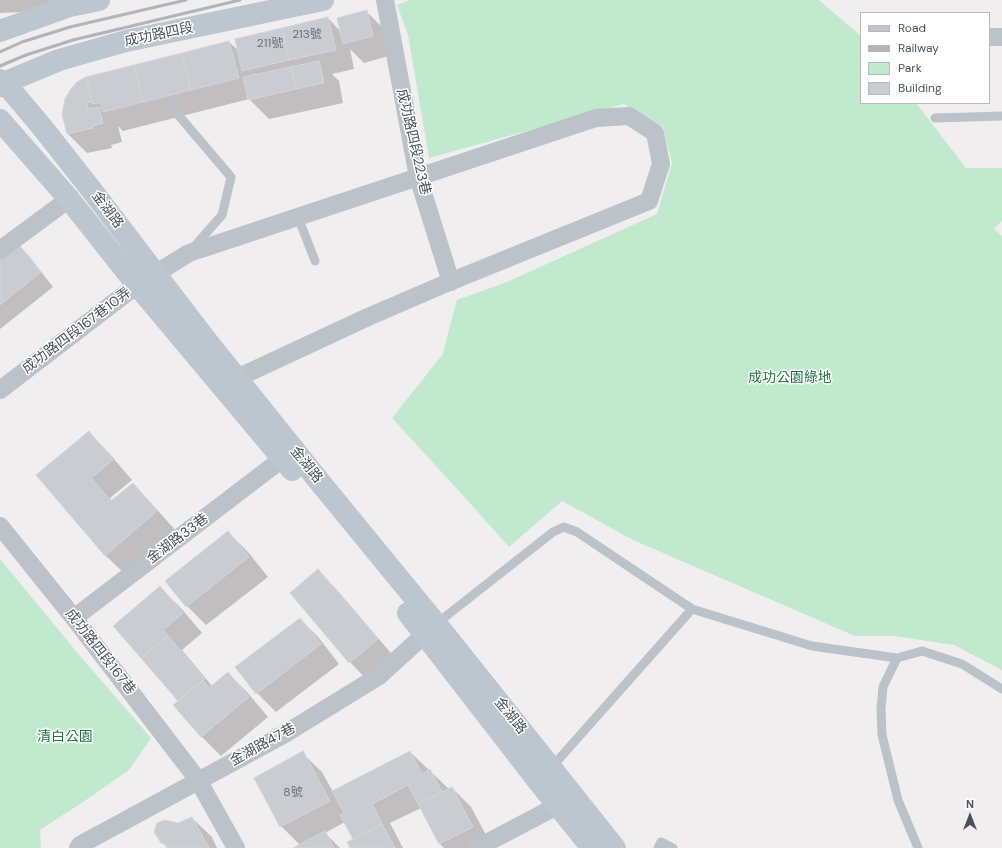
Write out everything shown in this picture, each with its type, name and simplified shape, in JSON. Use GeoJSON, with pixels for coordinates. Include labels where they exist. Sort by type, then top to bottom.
{"type":"FeatureCollection","features":[{"type":"Feature","properties":{"kind":"main road"},"geometry":{"type":"LineString","coordinates":[[0,31],[68,3],[99,0]]}},
{"type":"Feature","properties":{"kind":"main road","name":"成功路四段"},"geometry":{"type":"LineString","coordinates":[[2,83],[59,60],[126,41],[323,0]]}},
{"type":"Feature","properties":{"kind":"main road","name":"金湖路"},"geometry":{"type":"LineString","coordinates":[[2,83],[85,182],[146,279],[282,459],[551,768],[565,800],[592,848]]}},
{"type":"Feature","properties":{"kind":"main road","name":"金湖路"},"geometry":{"type":"LineString","coordinates":[[0,120],[69,199],[146,279],[237,378],[323,486],[430,630],[565,800],[616,848]]}},
{"type":"Feature","properties":{"kind":"street","name":"成功路四段223巷"},"geometry":{"type":"LineString","coordinates":[[385,0],[418,177],[451,282]]}},
{"type":"Feature","properties":{"kind":"street"},"geometry":{"type":"LineString","coordinates":[[990,37],[1002,37]]}},
{"type":"Feature","properties":{"kind":"street","name":"成功路四段167巷10弄"},"geometry":{"type":"LineString","coordinates":[[0,390],[146,279],[188,253],[596,118],[629,116],[655,134],[661,164],[649,201],[451,282],[335,332],[237,378]]}},
{"type":"Feature","properties":{"kind":"street"},"geometry":{"type":"LineString","coordinates":[[0,250],[69,199]]}},
{"type":"Feature","properties":{"kind":"street","name":"金湖路33巷"},"geometry":{"type":"LineString","coordinates":[[74,618],[282,459]]}},
{"type":"Feature","properties":{"kind":"street","name":"成功路四段167巷"},"geometry":{"type":"LineString","coordinates":[[0,526],[74,618],[198,780],[236,848]]}},
{"type":"Feature","properties":{"kind":"street","name":"金湖路47巷"},"geometry":{"type":"LineString","coordinates":[[78,848],[80,845],[198,780],[283,736],[379,676],[430,630]]}},
{"type":"Feature","properties":{"kind":"street"},"geometry":{"type":"LineString","coordinates":[[477,848],[565,800]]}},
{"type":"Feature","properties":{"kind":"lane"},"geometry":{"type":"LineString","coordinates":[[174,110],[231,177],[222,215],[188,253]]}},
{"type":"Feature","properties":{"kind":"lane"},"geometry":{"type":"LineString","coordinates":[[935,118],[1002,116]]}},
{"type":"Feature","properties":{"kind":"lane"},"geometry":{"type":"LineString","coordinates":[[298,217],[315,261]]}},
{"type":"Feature","properties":{"kind":"lane"},"geometry":{"type":"LineString","coordinates":[[430,630],[553,532],[564,527],[577,532],[692,609],[812,646],[897,658],[922,651],[962,664],[1002,689]]}},
{"type":"Feature","properties":{"kind":"lane"},"geometry":{"type":"LineString","coordinates":[[551,768],[692,609]]}},
{"type":"Feature","properties":{"kind":"lane"},"geometry":{"type":"LineString","coordinates":[[897,658],[883,687],[881,709],[882,734],[898,800],[918,848]]}},
{"type":"Feature","properties":{"kind":"lane"},"geometry":{"type":"LineString","coordinates":[[658,848],[661,842],[673,848]]}},
{"type":"Feature","properties":{"kind":"green space","name":"成功公園綠地"},"geometry":{"type":"Polygon","coordinates":[[[410,0],[819,0],[860,35],[860,104],[917,104],[966,168],[1002,168],[1002,221],[994,229],[1002,236],[1002,670],[954,645],[894,636],[855,636],[633,540],[562,501],[509,547],[392,418],[443,354],[457,300],[507,282],[657,214],[672,163],[663,127],[624,104],[429,158],[408,35],[397,5],[410,0]]]}},
{"type":"Feature","properties":{"kind":"green space","name":"清白公園"},"geometry":{"type":"Polygon","coordinates":[[[0,559],[80,656],[151,738],[129,770],[40,830],[41,848],[0,848],[0,559]]]}},
{"type":"Feature","properties":{"kind":"building"},"geometry":{"type":"Polygon","coordinates":[[[367,10],[373,36],[343,44],[337,18],[367,10]]]}},
{"type":"Feature","properties":{"kind":"building"},"geometry":{"type":"Polygon","coordinates":[[[328,17],[336,50],[289,60],[282,28],[328,17]]]}},
{"type":"Feature","properties":{"kind":"building"},"geometry":{"type":"Polygon","coordinates":[[[282,28],[289,60],[242,71],[235,39],[282,28]]]}},
{"type":"Feature","properties":{"kind":"building"},"geometry":{"type":"Polygon","coordinates":[[[229,41],[239,78],[191,90],[182,53],[229,41]]]}},
{"type":"Feature","properties":{"kind":"building"},"geometry":{"type":"Polygon","coordinates":[[[182,53],[191,90],[143,102],[134,65],[182,53]]]}},
{"type":"Feature","properties":{"kind":"building"},"geometry":{"type":"Polygon","coordinates":[[[319,61],[324,83],[296,89],[291,67],[319,61]]]}},
{"type":"Feature","properties":{"kind":"building"},"geometry":{"type":"Polygon","coordinates":[[[134,65],[143,102],[103,112],[100,102],[93,104],[86,77],[134,65]]]}},
{"type":"Feature","properties":{"kind":"building"},"geometry":{"type":"Polygon","coordinates":[[[291,67],[296,89],[248,100],[243,77],[291,67]]]}},
{"type":"Feature","properties":{"kind":"building"},"geometry":{"type":"Polygon","coordinates":[[[86,77],[93,104],[91,102],[87,103],[88,109],[99,107],[103,123],[93,126],[93,128],[67,134],[62,114],[65,99],[77,82],[86,77]]]}},
{"type":"Feature","properties":{"kind":"building"},"geometry":{"type":"Polygon","coordinates":[[[16,241],[41,272],[0,305],[0,254],[16,241]]]}},
{"type":"Feature","properties":{"kind":"building"},"geometry":{"type":"Polygon","coordinates":[[[89,431],[113,460],[91,478],[111,501],[133,483],[157,511],[105,556],[36,475],[89,431]]]}},
{"type":"Feature","properties":{"kind":"building"},"geometry":{"type":"Polygon","coordinates":[[[228,531],[249,557],[186,607],[165,581],[228,531]]]}},
{"type":"Feature","properties":{"kind":"building"},"geometry":{"type":"Polygon","coordinates":[[[318,569],[378,639],[349,663],[290,593],[318,569]]]}},
{"type":"Feature","properties":{"kind":"building"},"geometry":{"type":"Polygon","coordinates":[[[160,586],[183,613],[163,630],[168,636],[141,658],[113,626],[160,586]]]}},
{"type":"Feature","properties":{"kind":"building"},"geometry":{"type":"Polygon","coordinates":[[[300,618],[321,644],[256,694],[235,667],[300,618]]]}},
{"type":"Feature","properties":{"kind":"building"},"geometry":{"type":"Polygon","coordinates":[[[168,636],[205,679],[178,701],[141,658],[168,636]]]}},
{"type":"Feature","properties":{"kind":"building"},"geometry":{"type":"Polygon","coordinates":[[[228,672],[249,697],[201,737],[173,705],[203,680],[209,688],[228,672]]]}},
{"type":"Feature","properties":{"kind":"building"},"geometry":{"type":"Polygon","coordinates":[[[303,751],[330,801],[280,827],[254,778],[303,751]]]}},
{"type":"Feature","properties":{"kind":"building"},"geometry":{"type":"Polygon","coordinates":[[[410,751],[422,774],[430,769],[442,792],[418,804],[408,785],[372,804],[382,824],[353,839],[340,815],[344,813],[332,791],[410,751]]]}},
{"type":"Feature","properties":{"kind":"building"},"geometry":{"type":"Polygon","coordinates":[[[452,787],[473,827],[439,844],[418,804],[452,787]]]}},
{"type":"Feature","properties":{"kind":"building"},"geometry":{"type":"Polygon","coordinates":[[[192,817],[209,848],[167,848],[165,844],[161,843],[154,832],[157,823],[165,820],[178,823],[192,817]]]}},
{"type":"Feature","properties":{"kind":"building"},"geometry":{"type":"Polygon","coordinates":[[[382,824],[395,848],[350,848],[347,842],[382,824]]]}},
{"type":"Feature","properties":{"kind":"building"},"geometry":{"type":"Polygon","coordinates":[[[325,831],[334,848],[293,848],[325,831]]]}},
{"type":"Feature","properties":{"kind":"railway"},"geometry":{"type":"LineString","coordinates":[[0,52],[22,42],[70,27],[186,0]]}},
{"type":"Feature","properties":{"kind":"railway"},"geometry":{"type":"LineString","coordinates":[[0,66],[26,55],[73,40],[240,0]]}}]}
